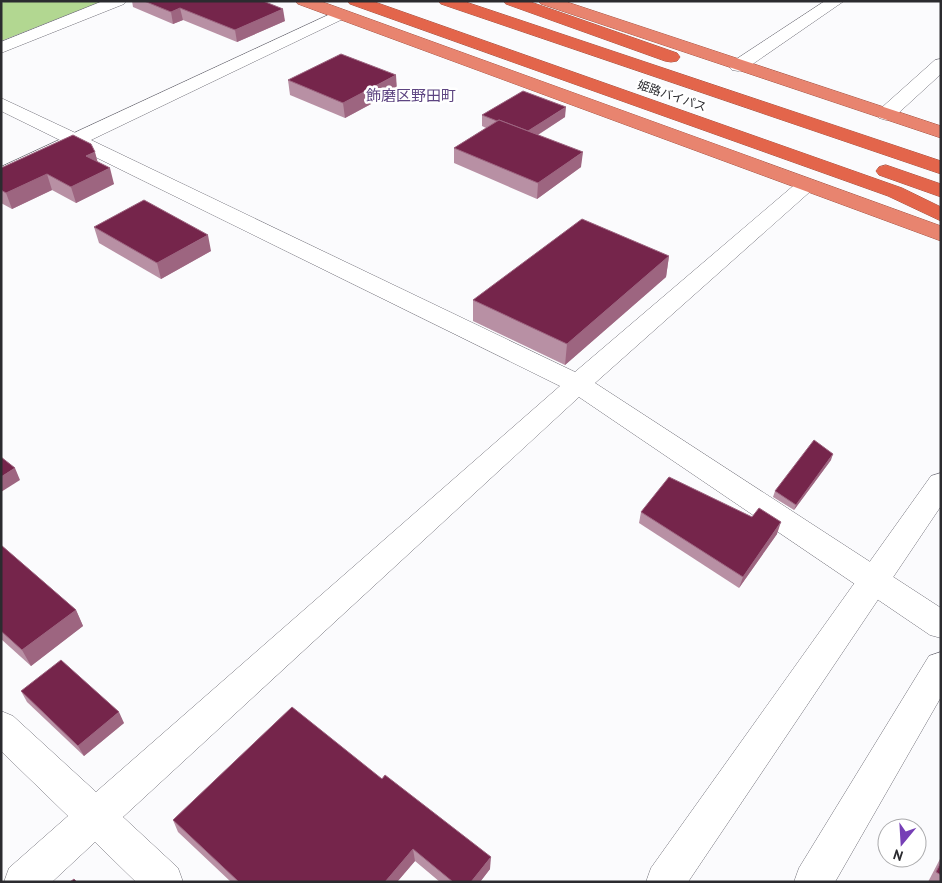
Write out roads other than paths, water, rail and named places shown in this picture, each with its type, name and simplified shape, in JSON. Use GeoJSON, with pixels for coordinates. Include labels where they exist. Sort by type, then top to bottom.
{"type":"FeatureCollection","features":[{"type":"Feature","properties":{"kind":"highway"},"geometry":{"type":"LineString","coordinates":[[304,1],[941,234]]}},
{"type":"Feature","properties":{"kind":"highway"},"geometry":{"type":"LineString","coordinates":[[356,1],[895,192],[941,215]]}},
{"type":"Feature","properties":{"kind":"highway","name":"姫路バイパス"},"geometry":{"type":"LineString","coordinates":[[402,1],[941,191]]}},
{"type":"Feature","properties":{"kind":"highway","name":"姫路バイパス"},"geometry":{"type":"LineString","coordinates":[[447,1],[941,168]]}},
{"type":"Feature","properties":{"kind":"highway"},"geometry":{"type":"LineString","coordinates":[[512,1],[834,116],[941,149]]}},
{"type":"Feature","properties":{"kind":"highway"},"geometry":{"type":"LineString","coordinates":[[548,1],[738,66],[941,132]]}},
{"type":"Feature","properties":{"kind":"street"},"geometry":{"type":"LineString","coordinates":[[1,48],[118,1]]}},
{"type":"Feature","properties":{"kind":"street"},"geometry":{"type":"LineString","coordinates":[[738,66],[836,1]]}},
{"type":"Feature","properties":{"kind":"street"},"geometry":{"type":"LineString","coordinates":[[1,175],[339,15]]}},
{"type":"Feature","properties":{"kind":"street"},"geometry":{"type":"LineString","coordinates":[[886,114],[941,64]]}},
{"type":"Feature","properties":{"kind":"street"},"geometry":{"type":"LineString","coordinates":[[1,104],[578,384],[941,625]]}},
{"type":"Feature","properties":{"kind":"street"},"geometry":{"type":"LineString","coordinates":[[23,882],[578,384],[806,185]]}},
{"type":"Feature","properties":{"kind":"street"},"geometry":{"type":"LineString","coordinates":[[665,882],[941,483]]}},
{"type":"Feature","properties":{"kind":"street"},"geometry":{"type":"LineString","coordinates":[[813,882],[941,666]]}},
{"type":"Feature","properties":{"kind":"street"},"geometry":{"type":"LineString","coordinates":[[1,727],[164,882]]}},
{"type":"Feature","properties":{"kind":"district","name":"飾磨区野田町"},"geometry":{"type":"Point","coordinates":[411,96]}}]}
